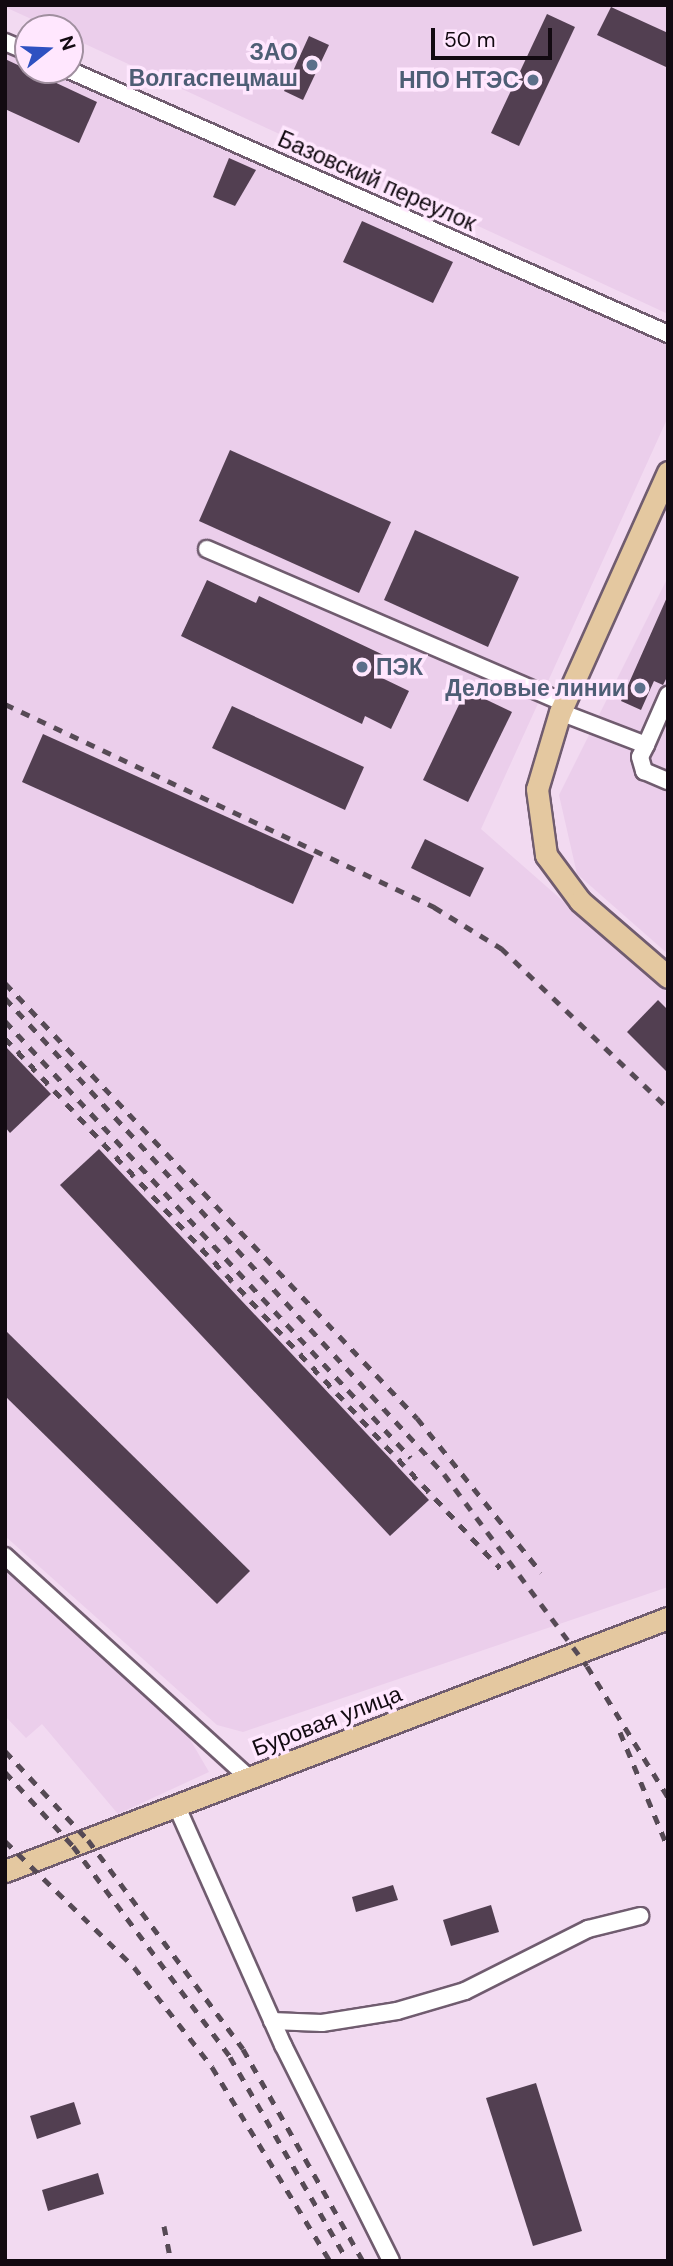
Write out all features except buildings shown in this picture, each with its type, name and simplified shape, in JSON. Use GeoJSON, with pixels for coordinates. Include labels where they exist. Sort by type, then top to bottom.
{"type":"FeatureCollection","features":[{"type":"Feature","properties":{"kind":"main road"},"geometry":{"type":"LineString","coordinates":[[668,472],[562,708],[537,789],[546,855],[580,901],[668,977]]}},
{"type":"Feature","properties":{"kind":"main road","name":"Буровая улица"},"geometry":{"type":"LineString","coordinates":[[5,1871],[668,1618]]}},
{"type":"Feature","properties":{"kind":"street","name":"Базовский переулок"},"geometry":{"type":"LineString","coordinates":[[84,77],[668,334]]}},
{"type":"Feature","properties":{"kind":"street"},"geometry":{"type":"LineString","coordinates":[[207,549],[646,745]]}},
{"type":"Feature","properties":{"kind":"street"},"geometry":{"type":"LineString","coordinates":[[668,695],[640,757],[644,771],[668,781]]}},
{"type":"Feature","properties":{"kind":"street"},"geometry":{"type":"LineString","coordinates":[[5,1556],[250,1779]]}},
{"type":"Feature","properties":{"kind":"street"},"geometry":{"type":"LineString","coordinates":[[177,1807],[272,2021],[391,2261]]}},
{"type":"Feature","properties":{"kind":"street"},"geometry":{"type":"LineString","coordinates":[[272,2021],[322,2023],[397,2011],[465,1991],[588,1928],[640,1916]]}},
{"type":"Feature","properties":{"kind":"shaded area"},"geometry":{"type":"Polygon","coordinates":[[[5,7],[668,7],[668,314],[84,43],[84,14],[20,14],[5,7]]]}},
{"type":"Feature","properties":{"kind":"shaded area"},"geometry":{"type":"Polygon","coordinates":[[[5,51],[14,55],[14,84],[79,84],[668,345],[668,417],[481,829],[668,993],[668,1587],[243,1732],[217,1725],[5,1536],[5,51]]]}},
{"type":"Feature","properties":{"kind":"shaded area"},"geometry":{"type":"Polygon","coordinates":[[[668,577],[668,954],[577,874],[559,795],[668,577]]]}},
{"type":"Feature","properties":{"kind":"shaded area"},"geometry":{"type":"Polygon","coordinates":[[[5,1569],[184,1729],[209,1772],[118,1814],[42,1724],[26,1738],[5,1716],[5,1569]]]}},
{"type":"Feature","properties":{"kind":"railway"},"geometry":{"type":"LineString","coordinates":[[5,704],[434,907],[501,948],[668,1108]]}},
{"type":"Feature","properties":{"kind":"railway"},"geometry":{"type":"LineString","coordinates":[[5,983],[417,1418],[541,1572]]}},
{"type":"Feature","properties":{"kind":"railway"},"geometry":{"type":"LineString","coordinates":[[5,998],[444,1474],[587,1666],[668,1797]]}},
{"type":"Feature","properties":{"kind":"railway"},"geometry":{"type":"LineString","coordinates":[[5,1021],[411,1458]]}},
{"type":"Feature","properties":{"kind":"railway"},"geometry":{"type":"LineString","coordinates":[[5,1038],[500,1568]]}},
{"type":"Feature","properties":{"kind":"railway"},"geometry":{"type":"LineString","coordinates":[[620,1732],[668,1848]]}},
{"type":"Feature","properties":{"kind":"railway"},"geometry":{"type":"LineString","coordinates":[[5,1751],[88,1840],[243,2049],[363,2261]]}},
{"type":"Feature","properties":{"kind":"railway"},"geometry":{"type":"LineString","coordinates":[[5,1772],[73,1846],[230,2057],[348,2261]]}},
{"type":"Feature","properties":{"kind":"railway"},"geometry":{"type":"LineString","coordinates":[[5,1841],[134,1967],[212,2067],[330,2261]]}},
{"type":"Feature","properties":{"kind":"railway"},"geometry":{"type":"LineString","coordinates":[[164,2226],[171,2261]]}},
{"type":"Feature","properties":{"kind":"place","name":"ЗАО Волгаспецмаш"},"geometry":{"type":"Point","coordinates":[312,65]}},
{"type":"Feature","properties":{"kind":"place","name":"НПО НТЭС"},"geometry":{"type":"Point","coordinates":[533,80]}},
{"type":"Feature","properties":{"kind":"place","name":"ПЭК"},"geometry":{"type":"Point","coordinates":[362,667]}},
{"type":"Feature","properties":{"kind":"place","name":"Деловые линии"},"geometry":{"type":"Point","coordinates":[640,688]}}]}
